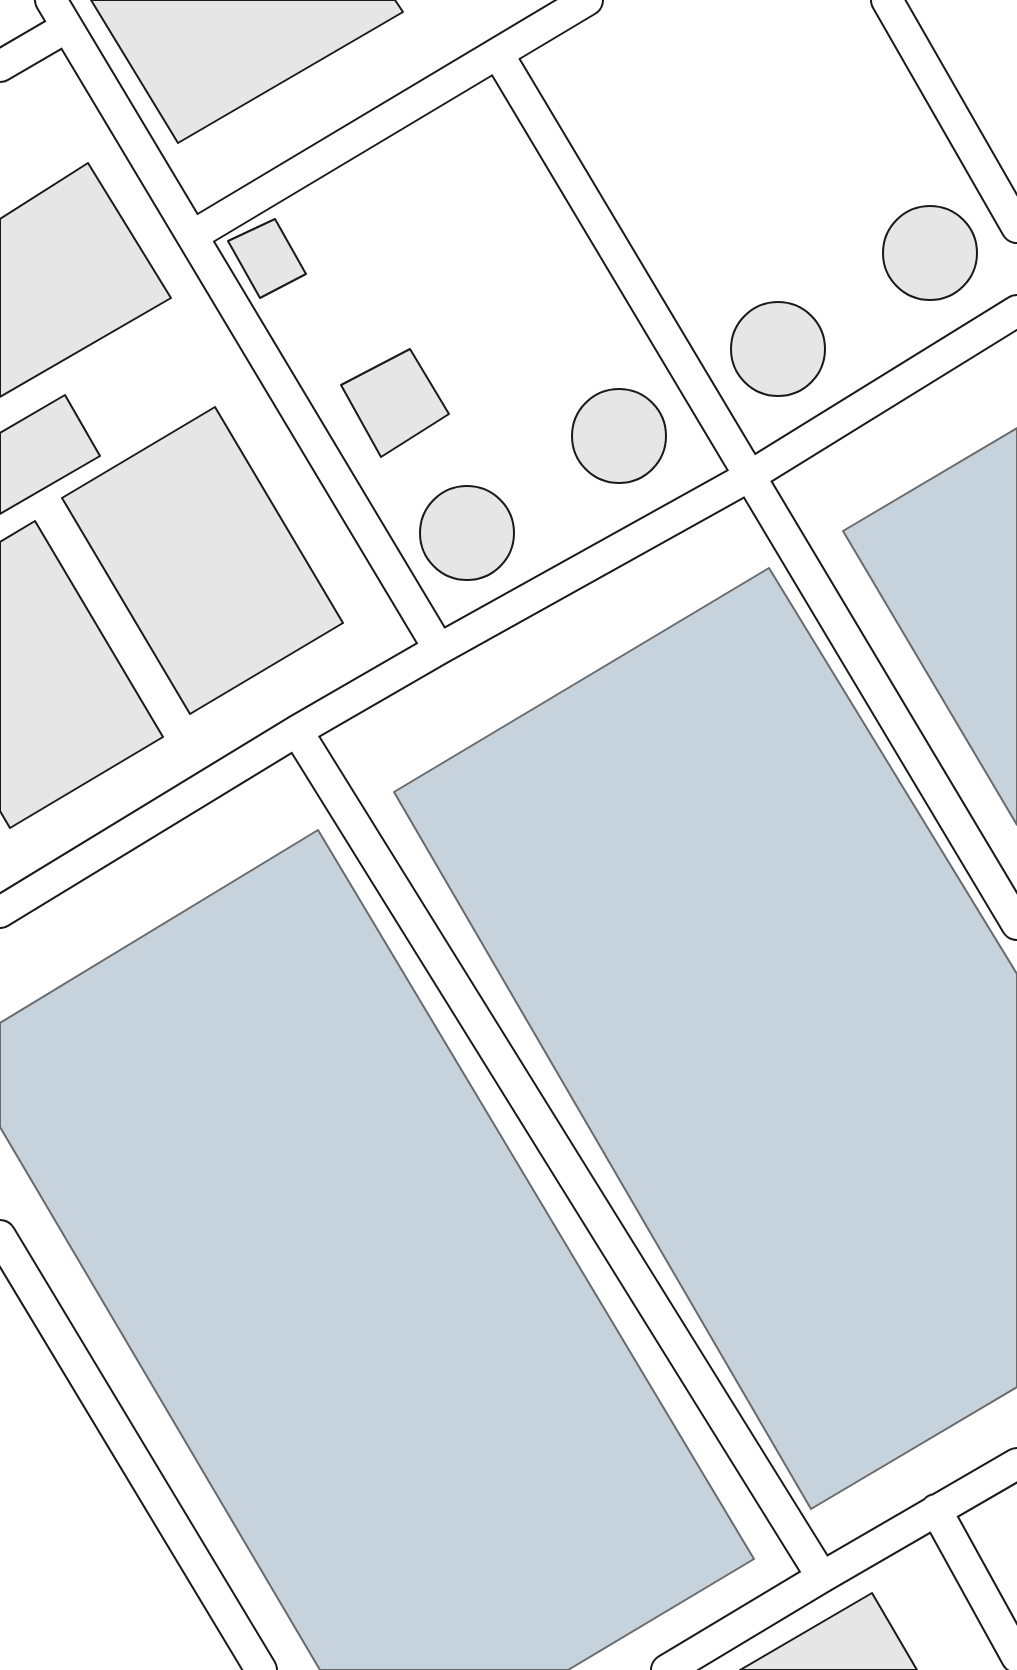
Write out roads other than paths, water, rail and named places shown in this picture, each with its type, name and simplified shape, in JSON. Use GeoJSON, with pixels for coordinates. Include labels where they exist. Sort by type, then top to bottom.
{"type":"FeatureCollection","features":[{"type":"Feature","properties":{"kind":"lane"},"geometry":{"type":"LineString","coordinates":[[51,0],[439,649]]}},
{"type":"Feature","properties":{"kind":"lane"},"geometry":{"type":"LineString","coordinates":[[192,236],[587,0]]}},
{"type":"Feature","properties":{"kind":"lane"},"geometry":{"type":"LineString","coordinates":[[887,0],[1017,227]]}},
{"type":"Feature","properties":{"kind":"lane"},"geometry":{"type":"LineString","coordinates":[[0,66],[67,27]]}},
{"type":"Feature","properties":{"kind":"lane"},"geometry":{"type":"LineString","coordinates":[[498,54],[1017,924]]}},
{"type":"Feature","properties":{"kind":"lane"},"geometry":{"type":"LineString","coordinates":[[0,912],[297,731],[750,476],[1017,311]]}},
{"type":"Feature","properties":{"kind":"lane"},"geometry":{"type":"LineString","coordinates":[[297,731],[822,1577]]}},
{"type":"Feature","properties":{"kind":"lane"},"geometry":{"type":"LineString","coordinates":[[0,1236],[261,1670]]}},
{"type":"Feature","properties":{"kind":"lane"},"geometry":{"type":"LineString","coordinates":[[667,1670],[1017,1464]]}},
{"type":"Feature","properties":{"kind":"lane"},"geometry":{"type":"LineString","coordinates":[[936,1510],[1017,1657]]}}]}
